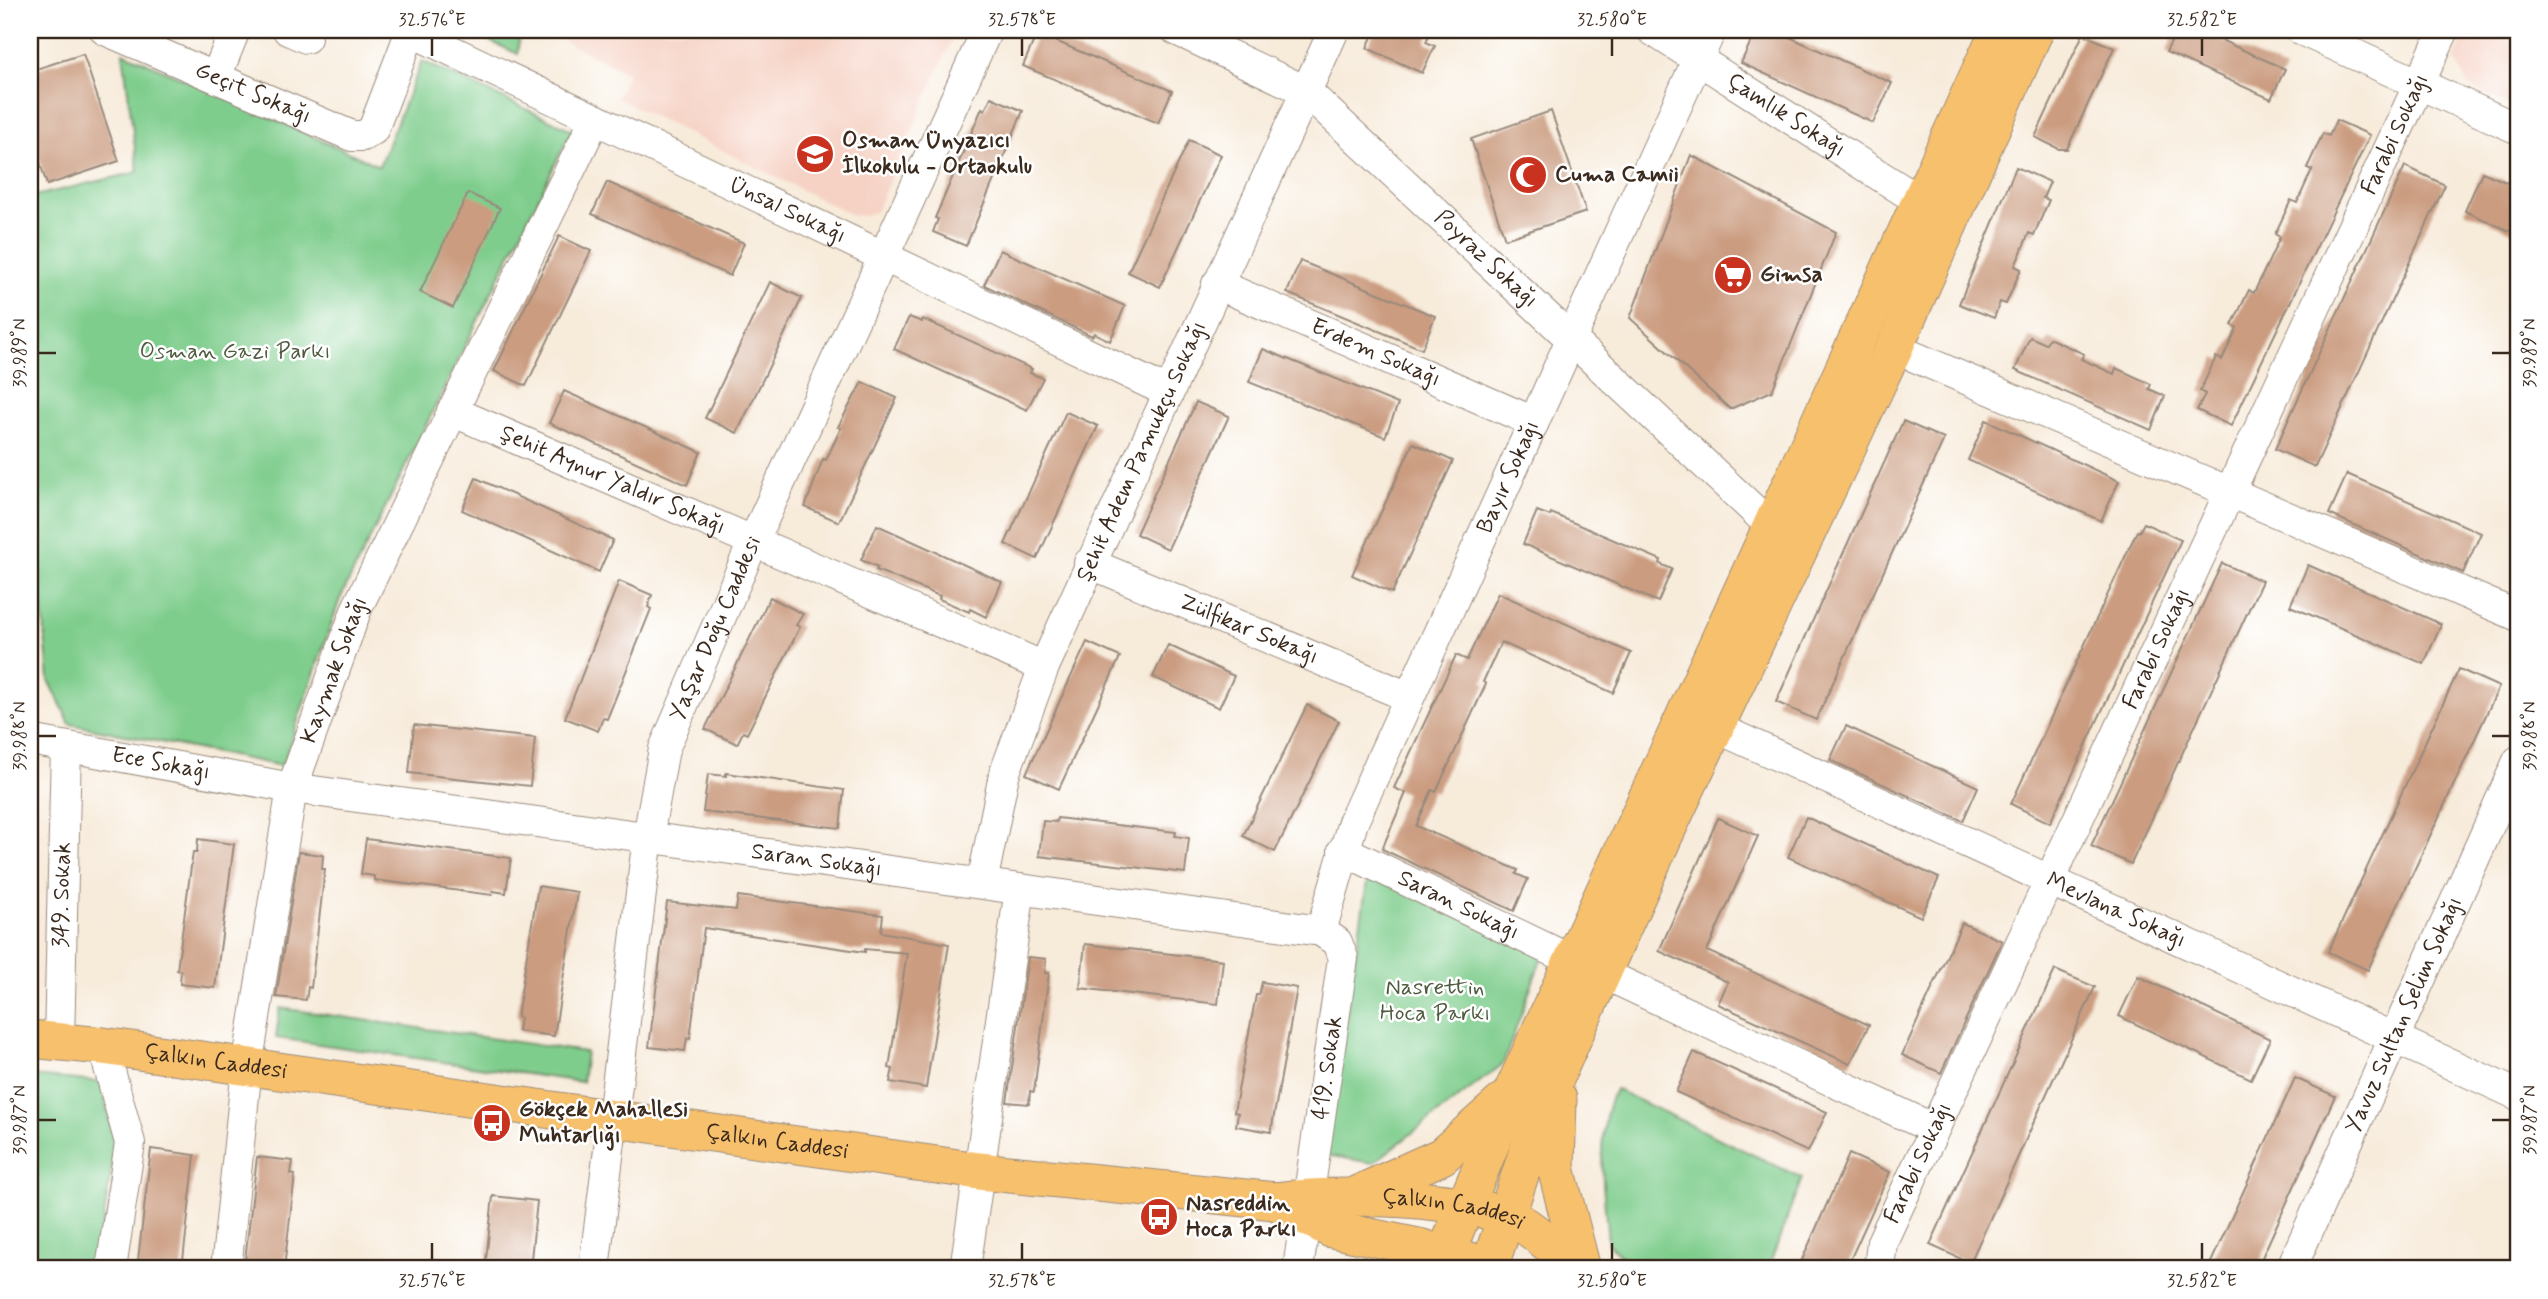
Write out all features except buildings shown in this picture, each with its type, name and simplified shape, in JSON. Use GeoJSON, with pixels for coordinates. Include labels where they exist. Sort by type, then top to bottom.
{"type":"FeatureCollection","features":[{"type":"Feature","properties":{"kind":"main road"},"geometry":{"type":"LineString","coordinates":[[1490,1269],[1559,1069],[1588,967],[1772,527],[1999,30]]}},
{"type":"Feature","properties":{"kind":"main road"},"geometry":{"type":"LineString","coordinates":[[1446,1253],[1511,1095],[1588,967],[1715,727],[1894,348],[2035,30]]}},
{"type":"Feature","properties":{"kind":"main road","name":"Çalkın Caddesi"},"geometry":{"type":"LineString","coordinates":[[44,1041],[103,1046],[979,1171],[1297,1205],[1353,1196],[1465,1205],[1507,1217],[1524,1225],[1580,1269]]}},
{"type":"Feature","properties":{"kind":"main road"},"geometry":{"type":"LineString","coordinates":[[1559,1069],[1556,1168],[1580,1269]]}},
{"type":"Feature","properties":{"kind":"main road","name":"Çalkın Caddesi"},"geometry":{"type":"LineString","coordinates":[[1353,1196],[1442,1156],[1511,1095]]}},
{"type":"Feature","properties":{"kind":"main road","name":"Çalkın Caddesi"},"geometry":{"type":"LineString","coordinates":[[1297,1205],[1331,1229],[1446,1253],[1490,1269]]}},
{"type":"Feature","properties":{"kind":"street","name":"Geçit Sokağı"},"geometry":{"type":"LineString","coordinates":[[105,30],[352,136],[363,136],[373,131],[407,41],[408,30]]}},
{"type":"Feature","properties":{"kind":"street"},"geometry":{"type":"LineString","coordinates":[[216,77],[235,30]]}},
{"type":"Feature","properties":{"kind":"street","name":"Ünsal Sokağı"},"geometry":{"type":"LineString","coordinates":[[408,30],[1168,392]]}},
{"type":"Feature","properties":{"kind":"street","name":"Yaşar Doğu Caddesi"},"geometry":{"type":"LineString","coordinates":[[594,1269],[648,837],[664,749],[754,540],[988,30]]}},
{"type":"Feature","properties":{"kind":"street","name":"Poyraz Sokağı"},"geometry":{"type":"LineString","coordinates":[[1176,30],[1306,91],[1772,527]]}},
{"type":"Feature","properties":{"kind":"street","name":"Şehit Adem Pamukçu Sokağı"},"geometry":{"type":"LineString","coordinates":[[982,883],[1001,786],[1044,667],[1089,563],[1334,30]]}},
{"type":"Feature","properties":{"kind":"street","name":"Çamlık Sokağı"},"geometry":{"type":"LineString","coordinates":[[1652,30],[1921,202]]}},
{"type":"Feature","properties":{"kind":"street","name":"Bayır Sokağı"},"geometry":{"type":"LineString","coordinates":[[1329,936],[1343,850],[1409,697],[1711,30]]}},
{"type":"Feature","properties":{"kind":"street"},"geometry":{"type":"LineString","coordinates":[[2301,30],[2518,129]]}},
{"type":"Feature","properties":{"kind":"street","name":"Farabi Sokağı"},"geometry":{"type":"LineString","coordinates":[[1880,1269],[1882,1242],[2444,30]]}},
{"type":"Feature","properties":{"kind":"street","name":"Kaymak Sokağı"},"geometry":{"type":"LineString","coordinates":[[226,1269],[247,1067],[292,788],[357,608],[594,119]]}},
{"type":"Feature","properties":{"kind":"street","name":"Erdem Sokağı"},"geometry":{"type":"LineString","coordinates":[[1217,284],[1534,422]]}},
{"type":"Feature","properties":{"kind":"street"},"geometry":{"type":"LineString","coordinates":[[1894,348],[2518,616]]}},
{"type":"Feature","properties":{"kind":"street","name":"Şehit Aynur Yaldır Sokağı"},"geometry":{"type":"LineString","coordinates":[[452,411],[1044,667]]}},
{"type":"Feature","properties":{"kind":"street","name":"Zülfikar Sokağı"},"geometry":{"type":"LineString","coordinates":[[1089,563],[1409,697]]}},
{"type":"Feature","properties":{"kind":"street","name":"Mevlana Sokağı"},"geometry":{"type":"LineString","coordinates":[[1715,727],[2518,1095]]}},
{"type":"Feature","properties":{"kind":"street","name":"Ece Sokağı"},"geometry":{"type":"LineString","coordinates":[[30,740],[292,788]]}},
{"type":"Feature","properties":{"kind":"street","name":"349. Sokak"},"geometry":{"type":"LineString","coordinates":[[44,1041],[66,747]]}},
{"type":"Feature","properties":{"kind":"street","name":"Yavuz Sultan Selim Sokağı"},"geometry":{"type":"LineString","coordinates":[[2291,1269],[2518,761]]}},
{"type":"Feature","properties":{"kind":"street","name":"Saran Sokağı"},"geometry":{"type":"LineString","coordinates":[[292,788],[982,883],[1329,936]]}},
{"type":"Feature","properties":{"kind":"street","name":"Saran Sokağı"},"geometry":{"type":"LineString","coordinates":[[1343,850],[1934,1129]]}},
{"type":"Feature","properties":{"kind":"street"},"geometry":{"type":"LineString","coordinates":[[965,1269],[1020,889]]}},
{"type":"Feature","properties":{"kind":"street","name":"419. Sokak"},"geometry":{"type":"LineString","coordinates":[[1298,1269],[1297,1205],[1343,958],[1329,936]]}},
{"type":"Feature","properties":{"kind":"street"},"geometry":{"type":"LineString","coordinates":[[103,1046],[130,1143],[111,1269]]}},
{"type":"Feature","properties":{"kind":"shaded area","name":"Osman Ünyazıcı İlkokulu - Ortaokulu"},"geometry":{"type":"Polygon","coordinates":[[[542,30],[956,30],[876,211],[864,216],[852,215],[617,98],[628,73],[542,30]]]}},
{"type":"Feature","properties":{"kind":"shaded area"},"geometry":{"type":"Polygon","coordinates":[[[2467,30],[2518,30],[2518,109],[2469,87],[2454,59],[2467,30]]]}},
{"type":"Feature","properties":{"kind":"green space"},"geometry":{"type":"Polygon","coordinates":[[[465,30],[519,30],[518,54],[465,30]]]}},
{"type":"Feature","properties":{"kind":"green space","name":"Osman Gazi Parkı"},"geometry":{"type":"Polygon","coordinates":[[[123,52],[379,166],[422,61],[572,130],[340,599],[282,766],[70,724],[49,680],[30,460],[30,197],[138,172],[123,52]]]}},
{"type":"Feature","properties":{"kind":"green space","name":"Nasrettin Hoca Parkı"},"geometry":{"type":"Polygon","coordinates":[[[1369,870],[1543,954],[1503,1064],[1373,1163],[1324,1155],[1369,870]]]}},
{"type":"Feature","properties":{"kind":"green space"},"geometry":{"type":"Polygon","coordinates":[[[280,1008],[586,1052],[582,1082],[276,1038],[280,1008]]]}},
{"type":"Feature","properties":{"kind":"green space"},"geometry":{"type":"Polygon","coordinates":[[[30,1076],[101,1082],[115,1145],[96,1269],[30,1269],[30,1076]]]}},
{"type":"Feature","properties":{"kind":"green space"},"geometry":{"type":"Polygon","coordinates":[[[1615,1089],[1802,1178],[1768,1269],[1635,1269],[1608,1244],[1602,1146],[1608,1107],[1615,1089]]]}},
{"type":"Feature","properties":{"kind":"place","name":"Osman Ünyazıcı İlkokulu - Ortaokulu"},"geometry":{"type":"Point","coordinates":[815,154]}},
{"type":"Feature","properties":{"kind":"place","name":"Cuma Camii"},"geometry":{"type":"Point","coordinates":[1528,175]}},
{"type":"Feature","properties":{"kind":"place","name":"Gimsa"},"geometry":{"type":"Point","coordinates":[1733,275]}},
{"type":"Feature","properties":{"kind":"place","name":"Gökçek Mahallesi Muhtarlığı"},"geometry":{"type":"Point","coordinates":[492,1123]}},
{"type":"Feature","properties":{"kind":"place","name":"Nasreddin Hoca Parkı"},"geometry":{"type":"Point","coordinates":[1159,1217]}}]}
